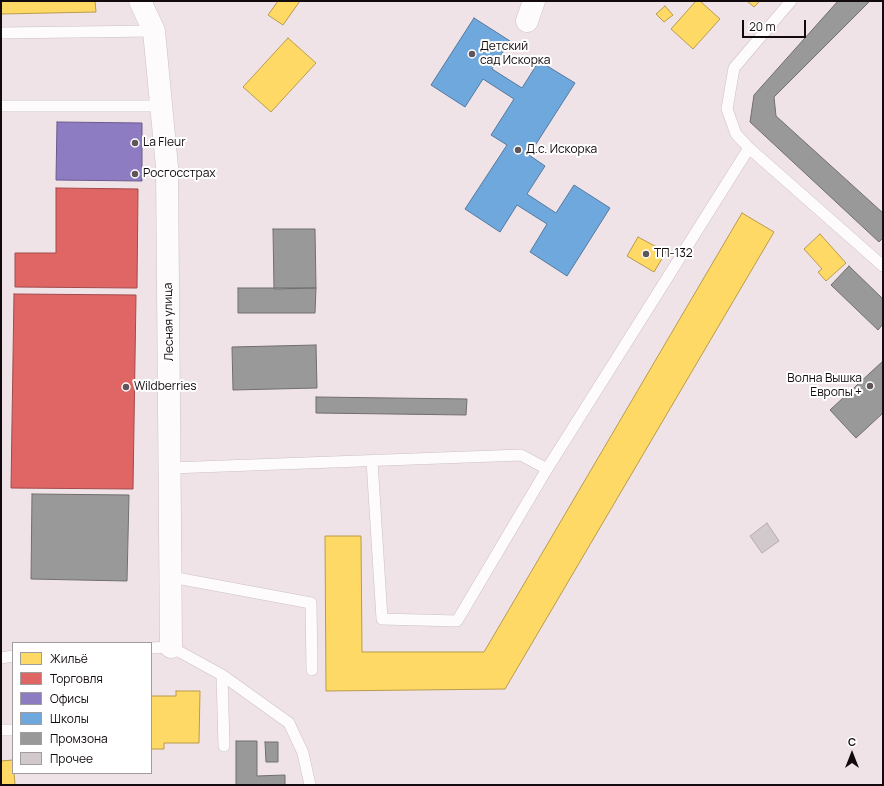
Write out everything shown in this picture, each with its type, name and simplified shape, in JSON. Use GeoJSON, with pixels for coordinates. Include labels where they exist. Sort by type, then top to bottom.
{"type":"FeatureCollection","features":[{"type":"Feature","properties":{"kind":"street","name":"Лесная улица"},"geometry":{"type":"LineString","coordinates":[[140,1],[154,31],[167,166],[171,577],[161,648]]}},
{"type":"Feature","properties":{"kind":"lane"},"geometry":{"type":"LineString","coordinates":[[791,1],[734,68],[728,109],[736,134],[749,148],[883,266]]}},
{"type":"Feature","properties":{"kind":"lane"},"geometry":{"type":"LineString","coordinates":[[1,33],[154,31]]}},
{"type":"Feature","properties":{"kind":"lane"},"geometry":{"type":"LineString","coordinates":[[1,106],[162,106]]}},
{"type":"Feature","properties":{"kind":"lane"},"geometry":{"type":"LineString","coordinates":[[372,461],[382,619],[457,621],[546,469],[749,148]]}},
{"type":"Feature","properties":{"kind":"lane"},"geometry":{"type":"LineString","coordinates":[[171,468],[522,455],[546,469]]}},
{"type":"Feature","properties":{"kind":"lane"},"geometry":{"type":"LineString","coordinates":[[171,577],[311,603],[312,670]]}},
{"type":"Feature","properties":{"kind":"lane"},"geometry":{"type":"LineString","coordinates":[[161,648],[222,675],[289,723],[303,753],[310,785]]}},
{"type":"Feature","properties":{"kind":"lane"},"geometry":{"type":"LineString","coordinates":[[1,658],[12,656]]}},
{"type":"Feature","properties":{"kind":"lane"},"geometry":{"type":"LineString","coordinates":[[222,675],[224,746]]}},
{"type":"Feature","properties":{"kind":"lane"},"geometry":{"type":"LineString","coordinates":[[1,730],[12,730]]}},
{"type":"Feature","properties":{"kind":"building: Жильё"},"geometry":{"type":"Polygon","coordinates":[[[1,1],[95,1],[96,12],[1,14],[1,1]]]}},
{"type":"Feature","properties":{"kind":"building: Жильё"},"geometry":{"type":"Polygon","coordinates":[[[278,1],[300,1],[283,25],[268,15],[278,1]]]}},
{"type":"Feature","properties":{"kind":"building: Жильё"},"geometry":{"type":"Polygon","coordinates":[[[696,1],[700,1],[720,19],[693,49],[671,29],[696,1]]]}},
{"type":"Feature","properties":{"kind":"building: Жильё"},"geometry":{"type":"Polygon","coordinates":[[[747,1],[760,1],[754,7],[747,1]]]}},
{"type":"Feature","properties":{"kind":"building: Жильё"},"geometry":{"type":"Polygon","coordinates":[[[665,6],[673,15],[664,22],[656,14],[665,6]]]}},
{"type":"Feature","properties":{"kind":"building: Жильё"},"geometry":{"type":"Polygon","coordinates":[[[288,38],[316,63],[271,112],[243,87],[288,38]]]}},
{"type":"Feature","properties":{"kind":"building: Жильё"},"geometry":{"type":"Polygon","coordinates":[[[742,213],[774,232],[505,689],[326,691],[325,536],[361,536],[362,652],[484,652],[742,213]]]}},
{"type":"Feature","properties":{"kind":"building: Жильё"},"geometry":{"type":"Polygon","coordinates":[[[820,234],[846,263],[826,281],[818,272],[822,269],[804,249],[820,234]]]}},
{"type":"Feature","properties":{"kind":"building: Жильё","name":"ТП-132"},"geometry":{"type":"Polygon","coordinates":[[[638,237],[666,252],[654,272],[627,256],[638,237]]]}},
{"type":"Feature","properties":{"kind":"building: Жильё"},"geometry":{"type":"Polygon","coordinates":[[[176,691],[200,691],[199,743],[164,743],[164,749],[152,749],[152,696],[176,696],[176,691]]]}},
{"type":"Feature","properties":{"kind":"building: Жильё"},"geometry":{"type":"Polygon","coordinates":[[[12,760],[12,774],[14,774],[15,785],[1,785],[1,761],[12,760]]]}},
{"type":"Feature","properties":{"kind":"building: Торговля"},"geometry":{"type":"Polygon","coordinates":[[[56,188],[138,189],[137,288],[15,287],[15,253],[56,253],[56,188]]]}},
{"type":"Feature","properties":{"kind":"building: Торговля"},"geometry":{"type":"Polygon","coordinates":[[[14,294],[136,295],[133,489],[11,488],[14,294]]]}},
{"type":"Feature","properties":{"kind":"building: Офисы"},"geometry":{"type":"Polygon","coordinates":[[[57,122],[142,123],[142,181],[56,180],[57,122]]]}},
{"type":"Feature","properties":{"kind":"building: Школы","name":"Д.с. Искорка"},"geometry":{"type":"Polygon","coordinates":[[[474,18],[510,41],[492,69],[522,88],[539,61],[575,83],[529,155],[545,166],[527,194],[556,213],[574,185],[610,208],[567,276],[530,252],[547,224],[517,205],[500,232],[465,209],[507,145],[491,135],[514,99],[483,79],[465,107],[431,85],[474,18]]]}},
{"type":"Feature","properties":{"kind":"building: Промзона"},"geometry":{"type":"Polygon","coordinates":[[[838,1],[870,1],[774,97],[776,116],[883,213],[883,238],[879,242],[750,122],[754,95],[838,1]]]}},
{"type":"Feature","properties":{"kind":"building: Промзона"},"geometry":{"type":"Polygon","coordinates":[[[273,229],[315,229],[316,288],[274,289],[273,229]]]}},
{"type":"Feature","properties":{"kind":"building: Промзона"},"geometry":{"type":"Polygon","coordinates":[[[849,266],[883,299],[883,324],[878,330],[831,285],[849,266]]]}},
{"type":"Feature","properties":{"kind":"building: Промзона"},"geometry":{"type":"Polygon","coordinates":[[[238,288],[316,288],[315,313],[238,313],[238,288]]]}},
{"type":"Feature","properties":{"kind":"building: Промзона"},"geometry":{"type":"Polygon","coordinates":[[[316,345],[317,388],[233,390],[232,347],[316,345]]]}},
{"type":"Feature","properties":{"kind":"building: Промзона","name":"Волна Вышка Европы +"},"geometry":{"type":"Polygon","coordinates":[[[883,361],[883,413],[856,438],[830,410],[883,361]]]}},
{"type":"Feature","properties":{"kind":"building: Промзона"},"geometry":{"type":"Polygon","coordinates":[[[316,397],[467,399],[466,415],[316,413],[316,397]]]}},
{"type":"Feature","properties":{"kind":"building: Промзона"},"geometry":{"type":"Polygon","coordinates":[[[32,494],[129,495],[127,581],[31,579],[32,494]]]}},
{"type":"Feature","properties":{"kind":"building: Промзона"},"geometry":{"type":"Polygon","coordinates":[[[236,741],[257,741],[257,776],[285,775],[285,785],[236,785],[236,741]]]}},
{"type":"Feature","properties":{"kind":"building: Промзона"},"geometry":{"type":"Polygon","coordinates":[[[265,742],[278,742],[278,762],[266,762],[265,742]]]}},
{"type":"Feature","properties":{"kind":"building: Прочее"},"geometry":{"type":"Polygon","coordinates":[[[767,523],[779,541],[762,553],[750,536],[767,523]]]}},
{"type":"Feature","properties":{"kind":"place","name":"Детский сад Искорка"},"geometry":{"type":"Point","coordinates":[472,54]}},
{"type":"Feature","properties":{"kind":"place","name":"La Fleur"},"geometry":{"type":"Point","coordinates":[135,143]}},
{"type":"Feature","properties":{"kind":"place","name":"Д.с. Искорка"},"geometry":{"type":"Point","coordinates":[518,150]}},
{"type":"Feature","properties":{"kind":"place","name":"Росгосстрах"},"geometry":{"type":"Point","coordinates":[135,174]}},
{"type":"Feature","properties":{"kind":"place","name":"ТП-132"},"geometry":{"type":"Point","coordinates":[646,254]}},
{"type":"Feature","properties":{"kind":"place","name":"Волна Вышка Европы +"},"geometry":{"type":"Point","coordinates":[870,386]}},
{"type":"Feature","properties":{"kind":"place","name":"Wildberries"},"geometry":{"type":"Point","coordinates":[126,387]}}]}
